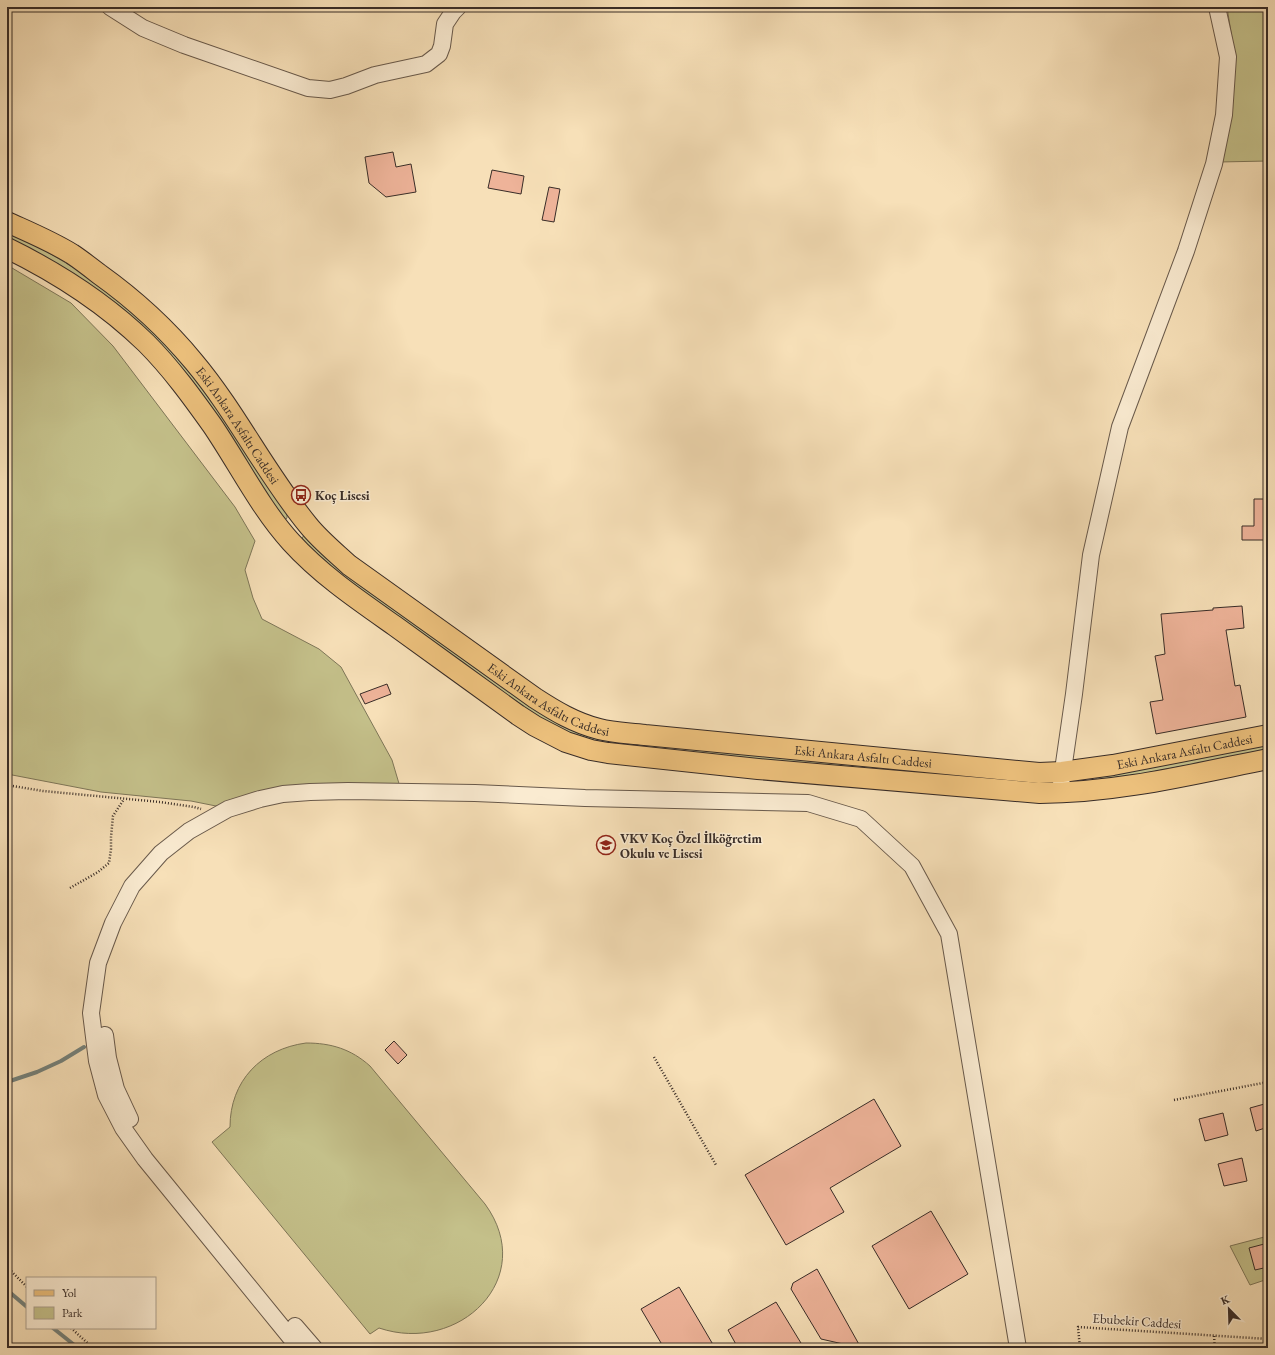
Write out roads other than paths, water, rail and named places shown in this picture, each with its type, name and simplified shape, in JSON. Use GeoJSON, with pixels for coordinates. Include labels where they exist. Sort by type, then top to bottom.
{"type":"FeatureCollection","features":[{"type":"Feature","properties":{"kind":"main road","name":"Eski Ankara Asfaltı Caddesi"},"geometry":{"type":"LineString","coordinates":[[7,222],[44,238],[72,254],[124,292],[170,334],[195,362],[308,526],[326,545],[349,565],[523,689],[562,714],[582,724],[599,729],[632,734],[1039,773],[1062,772],[1113,765],[1268,735]]}},
{"type":"Feature","properties":{"kind":"main road","name":"Eski Ankara Asfaltı Caddesi"},"geometry":{"type":"LineString","coordinates":[[7,248],[44,266],[90,296],[117,317],[146,344],[167,366],[190,394],[281,530],[316,567],[358,600],[518,715],[551,735],[578,746],[591,750],[623,755],[758,769],[1010,792],[1060,793],[1124,786],[1268,759]]}},
{"type":"Feature","properties":{"kind":"street"},"geometry":{"type":"LineString","coordinates":[[110,7],[143,28],[219,58],[308,88],[330,90],[346,86],[375,75],[426,64],[439,54],[446,24],[453,12],[458,7]]}},
{"type":"Feature","properties":{"kind":"street"},"geometry":{"type":"LineString","coordinates":[[1060,793],[1091,555],[1120,427],[1186,251],[1214,164],[1224,115],[1228,57],[1218,7]]}},
{"type":"Feature","properties":{"kind":"street"},"geometry":{"type":"LineString","coordinates":[[299,1348],[150,1165],[123,1128],[106,1095],[97,1061],[91,1013],[98,963],[113,923],[132,886],[161,853],[189,831],[228,809],[260,799],[283,794],[348,791],[475,793],[584,798],[808,803],[861,819],[912,866],[949,934],[1018,1348]]}},
{"type":"Feature","properties":{"kind":"street"},"geometry":{"type":"LineString","coordinates":[[314,1348],[153,1153],[132,1124],[116,1089],[108,1058],[102,1013],[108,967],[121,929],[139,894],[166,864],[189,844],[223,823],[273,806],[313,801],[418,801],[422,799],[426,793]]}},
{"type":"Feature","properties":{"kind":"waterway"},"geometry":{"type":"LineString","coordinates":[[7,1082],[37,1072],[61,1061],[84,1047]]}},
{"type":"Feature","properties":{"kind":"waterway"},"geometry":{"type":"LineString","coordinates":[[7,1290],[26,1306]]}},
{"type":"Feature","properties":{"kind":"waterway"},"geometry":{"type":"LineString","coordinates":[[54,1329],[78,1348]]}},
{"type":"Feature","properties":{"kind":"place","name":"Koç Lisesi"},"geometry":{"type":"Point","coordinates":[301,495]}},
{"type":"Feature","properties":{"kind":"place","name":"VKV Koç Özel İlköğretim Okulu ve Lisesi"},"geometry":{"type":"Point","coordinates":[606,845]}}]}
